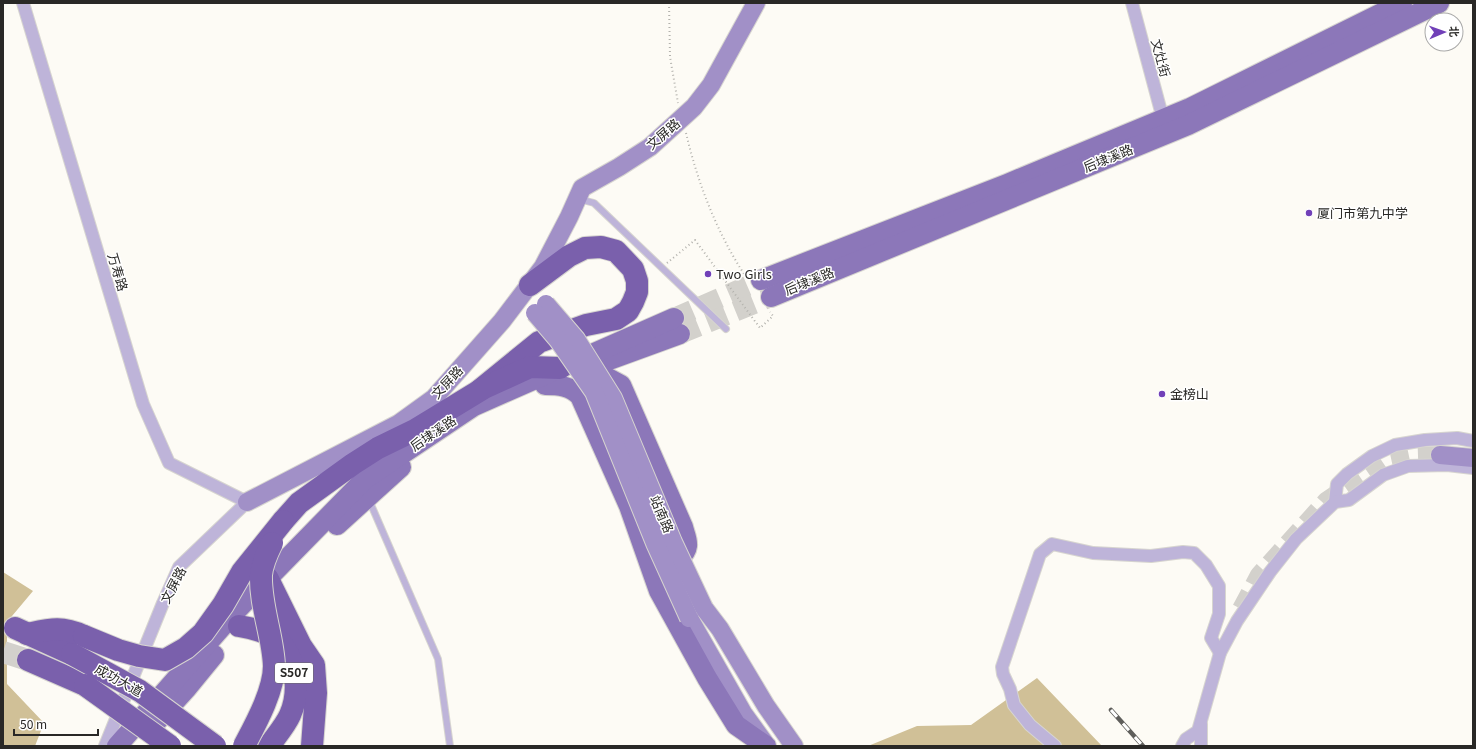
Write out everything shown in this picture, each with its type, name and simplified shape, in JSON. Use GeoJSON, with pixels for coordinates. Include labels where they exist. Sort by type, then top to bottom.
{"type":"FeatureCollection","features":[{"type":"Feature","properties":{"kind":"highway"},"geometry":{"type":"LineString","coordinates":[[480,390],[539,342],[586,326],[616,319],[628,311],[634,302],[637,292],[637,281],[634,269],[616,251],[601,247],[585,248],[574,253],[548,270],[525,291]]}},
{"type":"Feature","properties":{"kind":"highway"},"geometry":{"type":"LineString","coordinates":[[244,746],[263,709],[274,667],[262,592],[261,574],[266,557],[283,521],[299,503],[353,464],[378,448],[415,430],[480,390],[530,367],[560,368]]}},
{"type":"Feature","properties":{"kind":"highway","name":"成功大道"},"geometry":{"type":"LineString","coordinates":[[215,746],[140,691],[72,654],[21,631],[57,628],[71,630],[118,650],[139,656],[165,660],[186,648],[203,633],[223,605],[242,572],[283,521]]}},
{"type":"Feature","properties":{"kind":"highway"},"geometry":{"type":"LineString","coordinates":[[270,583],[301,646],[302,684],[296,715],[277,746]]}},
{"type":"Feature","properties":{"kind":"highway","name":"S507"},"geometry":{"type":"LineString","coordinates":[[237,619],[280,642],[293,664],[296,692],[290,715],[269,746]]}},
{"type":"Feature","properties":{"kind":"highway","name":"S507"},"geometry":{"type":"LineString","coordinates":[[301,646],[314,665],[316,693],[312,746]]}},
{"type":"Feature","properties":{"kind":"highway","name":"成功大道"},"geometry":{"type":"LineString","coordinates":[[28,660],[85,685],[170,746]]}},
{"type":"Feature","properties":{"kind":"main road","name":"文屏路"},"geometry":{"type":"LineString","coordinates":[[247,502],[398,424],[434,398],[502,321],[543,267],[582,188],[650,147],[694,107],[711,85],[756,3]]}},
{"type":"Feature","properties":{"kind":"main road","name":"后埭溪路"},"geometry":{"type":"LineString","coordinates":[[754,280],[1008,184],[1190,108],[1402,3]]}},
{"type":"Feature","properties":{"kind":"main road","name":"后埭溪路"},"geometry":{"type":"LineString","coordinates":[[770,303],[1188,125],[1439,3]]}},
{"type":"Feature","properties":{"kind":"main road","name":"站南路"},"geometry":{"type":"LineString","coordinates":[[525,291],[540,308],[576,338],[613,398],[673,542],[704,608],[720,629],[766,706],[794,746]]}},
{"type":"Feature","properties":{"kind":"main road","name":"站南路"},"geometry":{"type":"LineString","coordinates":[[540,308],[558,340],[594,392],[652,535],[688,618],[743,712],[766,746]]}},
{"type":"Feature","properties":{"kind":"main road","name":"后埭溪路"},"geometry":{"type":"LineString","coordinates":[[270,583],[365,479],[474,406],[560,368],[677,326],[545,385]]}},
{"type":"Feature","properties":{"kind":"main road"},"geometry":{"type":"LineString","coordinates":[[597,372],[621,385],[683,527],[687,545],[685,552],[678,559],[670,562],[661,562],[654,559],[639,536]]}},
{"type":"Feature","properties":{"kind":"main road"},"geometry":{"type":"LineString","coordinates":[[117,746],[270,583],[306,554],[405,463],[503,403],[545,385],[560,386],[574,390],[580,396],[629,506],[658,591],[736,725],[766,746]]}},
{"type":"Feature","properties":{"kind":"main road"},"geometry":{"type":"LineString","coordinates":[[1440,455],[1473,458]]}},
{"type":"Feature","properties":{"kind":"main road"},"geometry":{"type":"LineString","coordinates":[[134,746],[187,688],[237,619]]}},
{"type":"Feature","properties":{"kind":"street","name":"万寿路"},"geometry":{"type":"LineString","coordinates":[[23,3],[143,404],[169,463],[247,502]]}},
{"type":"Feature","properties":{"kind":"street","name":"文灶街"},"geometry":{"type":"LineString","coordinates":[[1132,3],[1163,119]]}},
{"type":"Feature","properties":{"kind":"street"},"geometry":{"type":"LineString","coordinates":[[1335,502],[1337,484],[1347,474],[1372,456],[1396,445],[1425,440],[1457,438],[1473,441]]}},
{"type":"Feature","properties":{"kind":"street"},"geometry":{"type":"LineString","coordinates":[[1182,746],[1186,739],[1198,731],[1220,653],[1237,621],[1270,572],[1296,539],[1335,502],[1349,500],[1383,475],[1408,466],[1447,465],[1473,468]]}},
{"type":"Feature","properties":{"kind":"street","name":"文屏路"},"geometry":{"type":"LineString","coordinates":[[105,746],[179,567],[247,502]]}},
{"type":"Feature","properties":{"kind":"street"},"geometry":{"type":"LineString","coordinates":[[1055,746],[1030,725],[1014,705],[1002,667],[1040,554],[1052,544],[1093,553],[1151,556],[1183,552],[1194,553],[1206,565],[1219,586],[1219,614],[1211,638],[1220,653]]}},
{"type":"Feature","properties":{"kind":"street"},"geometry":{"type":"LineString","coordinates":[[1200,746],[1201,724]]}},
{"type":"Feature","properties":{"kind":"lane"},"geometry":{"type":"LineString","coordinates":[[577,199],[594,203],[726,329]]}},
{"type":"Feature","properties":{"kind":"lane"},"geometry":{"type":"LineString","coordinates":[[368,497],[438,659],[450,746]]}},
{"type":"Feature","properties":{"kind":"path"},"geometry":{"type":"LineString","coordinates":[[669,3],[670,57],[678,100],[692,158],[706,200],[730,252],[754,280]]}},
{"type":"Feature","properties":{"kind":"path"},"geometry":{"type":"LineString","coordinates":[[662,268],[695,240],[760,328],[773,316],[770,303]]}},
{"type":"Feature","properties":{"kind":"shaded area"},"geometry":{"type":"Polygon","coordinates":[[[3,572],[33,591],[7,622],[7,684],[44,723],[35,746],[3,746],[3,572]]]}},
{"type":"Feature","properties":{"kind":"shaded area"},"geometry":{"type":"Polygon","coordinates":[[[1037,678],[1102,746],[868,746],[917,726],[971,725],[1037,678]]]}},
{"type":"Feature","properties":{"kind":"tunnel"},"geometry":{"type":"LineString","coordinates":[[674,318],[761,280]]}},
{"type":"Feature","properties":{"kind":"tunnel"},"geometry":{"type":"LineString","coordinates":[[680,334],[771,297]]}},
{"type":"Feature","properties":{"kind":"tunnel"},"geometry":{"type":"LineString","coordinates":[[1241,609],[1259,575],[1326,501],[1383,462],[1411,456],[1440,455]]}},
{"type":"Feature","properties":{"kind":"tunnel"},"geometry":{"type":"LineString","coordinates":[[3,652],[28,660]]}},
{"type":"Feature","properties":{"kind":"railway"},"geometry":{"type":"LineString","coordinates":[[1111,710],[1143,746]]}},
{"type":"Feature","properties":{"kind":"place","name":"厦门市第九中学"},"geometry":{"type":"Point","coordinates":[1309,213]}},
{"type":"Feature","properties":{"kind":"place","name":"Two Girls"},"geometry":{"type":"Point","coordinates":[708,274]}},
{"type":"Feature","properties":{"kind":"place","name":"金榜山"},"geometry":{"type":"Point","coordinates":[1162,394]}}]}
